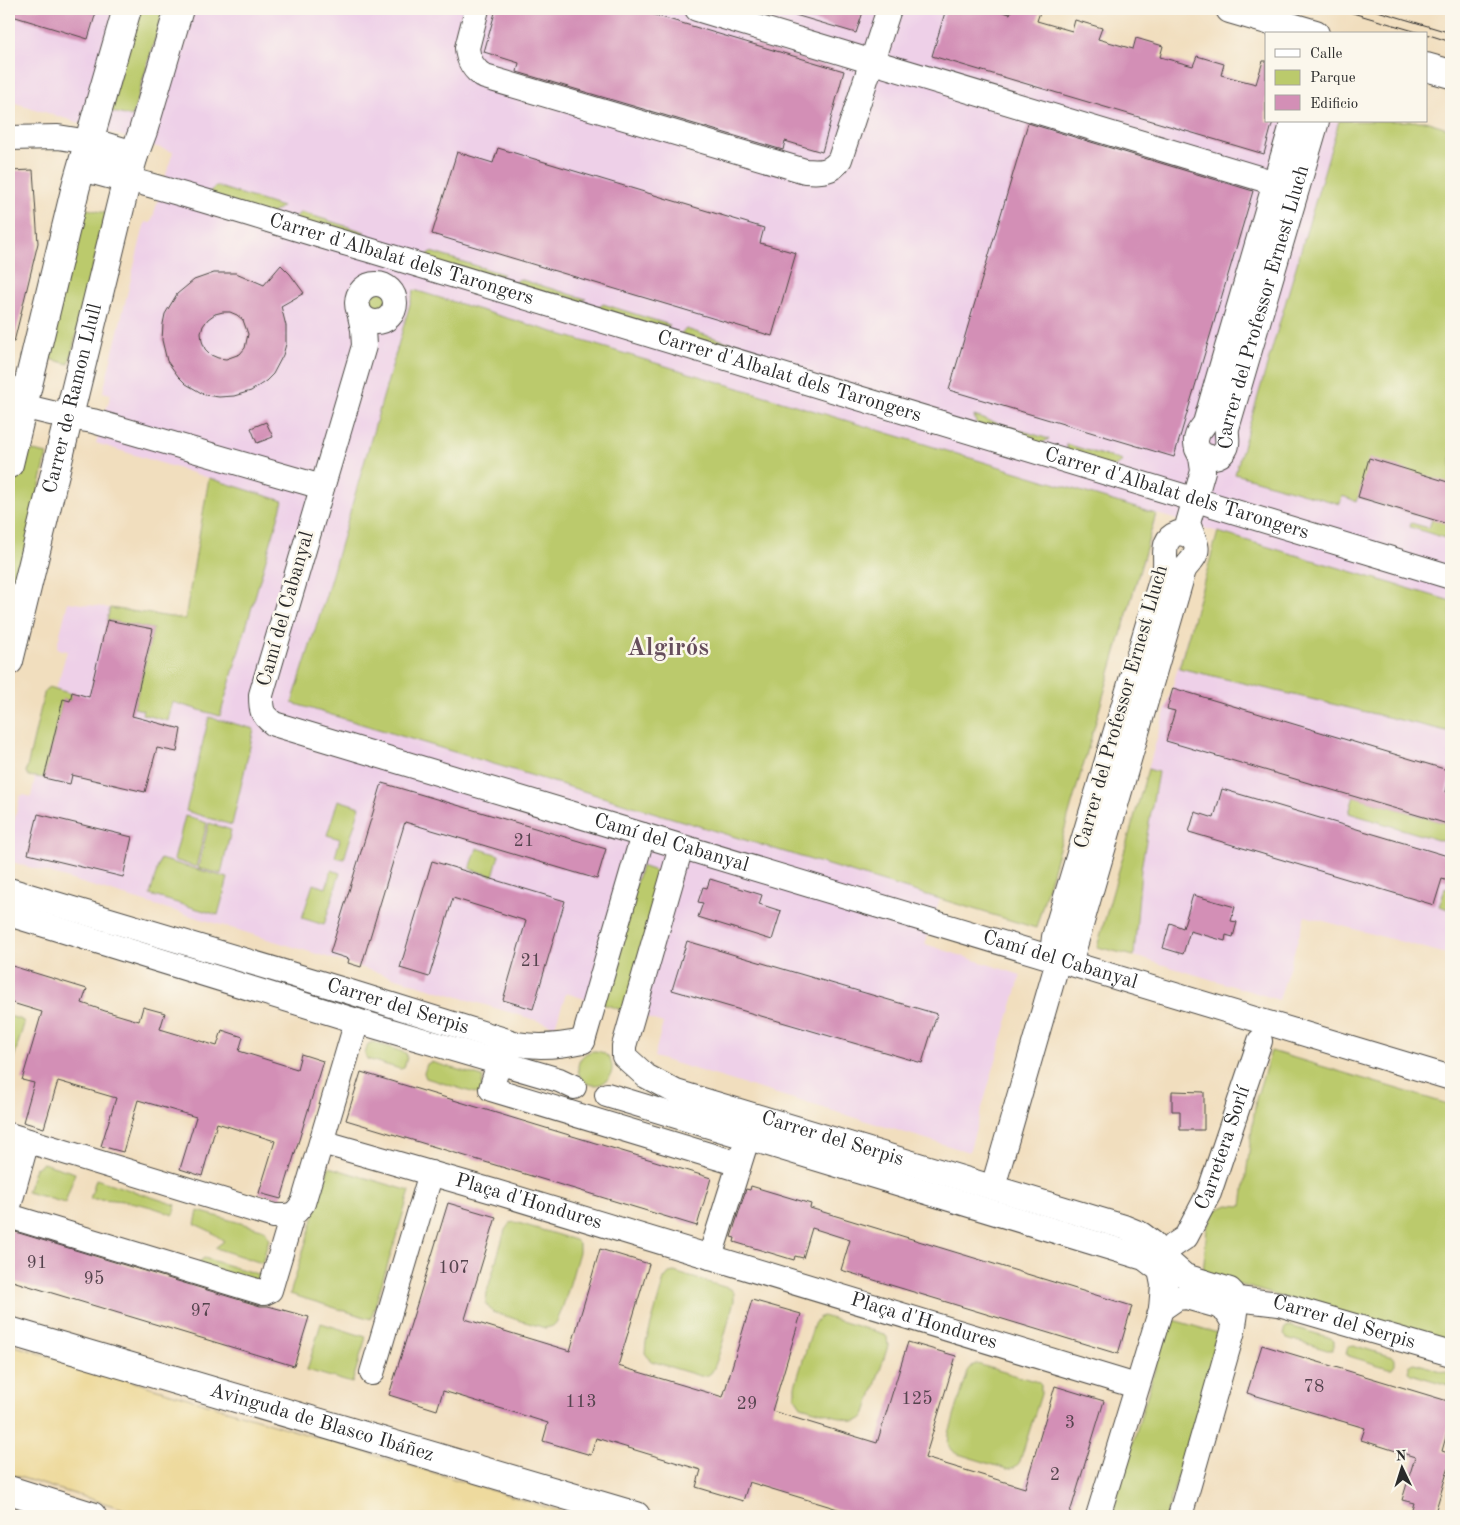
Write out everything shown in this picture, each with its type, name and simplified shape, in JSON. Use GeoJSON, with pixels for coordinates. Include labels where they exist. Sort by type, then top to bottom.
{"type":"FeatureCollection","features":[{"type":"Feature","properties":{"kind":"main road"},"geometry":{"type":"LineString","coordinates":[[9,464],[16,407],[127,9]]}},
{"type":"Feature","properties":{"kind":"main road","name":"Carrer de Ramon Llull"},"geometry":{"type":"LineString","coordinates":[[9,661],[14,617],[68,417],[130,167],[143,131],[179,9]]}},
{"type":"Feature","properties":{"kind":"main road"},"geometry":{"type":"LineString","coordinates":[[1230,9],[1309,32]]}},
{"type":"Feature","properties":{"kind":"main road"},"geometry":{"type":"LineString","coordinates":[[1428,68],[1451,74]]}},
{"type":"Feature","properties":{"kind":"main road"},"geometry":{"type":"LineString","coordinates":[[85,155],[130,167]]}},
{"type":"Feature","properties":{"kind":"main road","name":"Avinguda de Blasco Ibáñez"},"geometry":{"type":"LineString","coordinates":[[9,1332],[636,1516]]}},
{"type":"Feature","properties":{"kind":"main road"},"geometry":{"type":"LineString","coordinates":[[9,1490],[92,1516]]}},
{"type":"Feature","properties":{"kind":"street"},"geometry":{"type":"LineString","coordinates":[[477,9],[467,48],[472,65],[479,74],[804,171],[823,172],[831,170],[836,165],[889,9]]}},
{"type":"Feature","properties":{"kind":"street"},"geometry":{"type":"LineString","coordinates":[[697,9],[873,54],[1277,175]]}},
{"type":"Feature","properties":{"kind":"street","name":"Carrer del Professor Ernest Lluch"},"geometry":{"type":"LineString","coordinates":[[993,1187],[1058,961],[1052,954],[1054,937],[1164,567],[1166,543],[1186,533],[1207,458],[1196,439],[1205,423],[1293,122]]}},
{"type":"Feature","properties":{"kind":"street","name":"Carrer del Professor Ernest Lluch"},"geometry":{"type":"LineString","coordinates":[[1207,458],[1226,448],[1227,428],[1317,122]]}},
{"type":"Feature","properties":{"kind":"street"},"geometry":{"type":"LineString","coordinates":[[9,138],[58,137],[85,155]]}},
{"type":"Feature","properties":{"kind":"street"},"geometry":{"type":"LineString","coordinates":[[9,149],[49,148],[61,152],[85,155]]}},
{"type":"Feature","properties":{"kind":"street","name":"Carrer d'Albalat dels Tarongers"},"geometry":{"type":"LineString","coordinates":[[130,167],[162,188],[270,222],[369,250],[1451,577]]}},
{"type":"Feature","properties":{"kind":"street"},"geometry":{"type":"LineString","coordinates":[[382,285],[391,292],[395,304],[394,309],[364,346],[363,329],[358,308],[359,295],[369,286],[382,285]]}},
{"type":"Feature","properties":{"kind":"street"},"geometry":{"type":"LineString","coordinates":[[358,308],[364,318],[370,321],[376,322],[387,319]]}},
{"type":"Feature","properties":{"kind":"street","name":"Camí del Cabanyal"},"geometry":{"type":"LineString","coordinates":[[364,346],[261,695],[264,717],[274,724],[1451,1078]]}},
{"type":"Feature","properties":{"kind":"street"},"geometry":{"type":"LineString","coordinates":[[16,407],[102,423],[322,487]]}},
{"type":"Feature","properties":{"kind":"street"},"geometry":{"type":"LineString","coordinates":[[583,1041],[643,835]]}},
{"type":"Feature","properties":{"kind":"street"},"geometry":{"type":"LineString","coordinates":[[624,1056],[611,1042],[602,1038],[583,1041],[574,1048],[567,1062],[569,1079],[581,1093],[598,1097],[607,1095],[622,1083],[626,1065],[624,1056],[625,1038],[681,847]]}},
{"type":"Feature","properties":{"kind":"street","name":"Carrer del Serpis"},"geometry":{"type":"LineString","coordinates":[[9,890],[517,1044],[547,1047],[583,1041]]}},
{"type":"Feature","properties":{"kind":"street","name":"Carrer del Serpis"},"geometry":{"type":"LineString","coordinates":[[9,914],[358,1021],[559,1080],[574,1087]]}},
{"type":"Feature","properties":{"kind":"street"},"geometry":{"type":"LineString","coordinates":[[9,1216],[264,1294],[270,1290],[295,1214],[303,1203],[358,1021]]}},
{"type":"Feature","properties":{"kind":"street","name":"Carretera Sorlí"},"geometry":{"type":"LineString","coordinates":[[1174,1246],[1186,1237],[1208,1193],[1260,1041]]}},
{"type":"Feature","properties":{"kind":"street","name":"Carrer del Serpis"},"geometry":{"type":"LineString","coordinates":[[624,1056],[646,1076],[676,1092],[1124,1227],[1141,1234],[1153,1243],[1178,1272],[1230,1290],[1234,1293],[1237,1300]]}},
{"type":"Feature","properties":{"kind":"street"},"geometry":{"type":"LineString","coordinates":[[499,1063],[491,1088],[739,1164]]}},
{"type":"Feature","properties":{"kind":"street","name":"Carrer del Serpis"},"geometry":{"type":"LineString","coordinates":[[607,1095],[1144,1258],[1182,1286],[1205,1294],[1237,1300],[1279,1304],[1451,1354]]}},
{"type":"Feature","properties":{"kind":"street"},"geometry":{"type":"LineString","coordinates":[[710,1257],[747,1137]]}},
{"type":"Feature","properties":{"kind":"street"},"geometry":{"type":"LineString","coordinates":[[9,1206],[18,1138],[274,1216],[295,1214]]}},
{"type":"Feature","properties":{"kind":"street","name":"Plaça d'Hondures"},"geometry":{"type":"LineString","coordinates":[[322,1142],[431,1173],[1136,1386]]}},
{"type":"Feature","properties":{"kind":"street","name":"Plaça d'Hondures"},"geometry":{"type":"LineString","coordinates":[[372,1373],[431,1173]]}},
{"type":"Feature","properties":{"kind":"street"},"geometry":{"type":"LineString","coordinates":[[1098,1516],[1161,1309],[1163,1285],[1160,1270]]}},
{"type":"Feature","properties":{"kind":"street"},"geometry":{"type":"LineString","coordinates":[[1161,1309],[1177,1298],[1186,1297],[1218,1306],[1227,1312],[1234,1331]]}},
{"type":"Feature","properties":{"kind":"street"},"geometry":{"type":"LineString","coordinates":[[1180,1516],[1234,1331],[1237,1300]]}},
{"type":"Feature","properties":{"kind":"street"},"geometry":{"type":"LineString","coordinates":[[1234,1331],[1252,1310],[1265,1302]]}},
{"type":"Feature","properties":{"kind":"shaded area"},"geometry":{"type":"Polygon","coordinates":[[[9,9],[993,9],[1010,14],[1012,9],[1037,9],[1040,10],[1037,21],[1071,31],[1075,20],[1102,28],[1099,39],[1132,49],[1136,38],[1163,46],[1160,57],[1193,66],[1197,56],[1224,64],[1221,75],[1255,84],[1259,74],[1265,76],[1265,122],[1428,122],[1451,129],[1451,940],[1447,954],[1305,916],[1279,1000],[1134,956],[1141,869],[1158,772],[1148,769],[1218,532],[1157,514],[1036,928],[940,898],[925,944],[1021,975],[969,1152],[654,1057],[663,1023],[566,993],[555,1026],[9,861],[9,844],[20,796],[31,797],[35,778],[28,776],[26,772],[45,690],[49,687],[56,689],[67,651],[58,649],[57,646],[68,602],[185,619],[209,478],[96,443],[111,394],[103,392],[145,222],[151,223],[173,152],[9,101],[9,9]]]}},
{"type":"Feature","properties":{"kind":"green space"},"geometry":{"type":"Polygon","coordinates":[[[139,9],[164,9],[132,117],[109,111],[139,9]]]}},
{"type":"Feature","properties":{"kind":"green space"},"geometry":{"type":"Polygon","coordinates":[[[1339,122],[1428,122],[1451,129],[1451,540],[1410,527],[1411,523],[1429,528],[1432,519],[1358,497],[1356,501],[1342,496],[1340,504],[1235,474],[1339,122]]]}},
{"type":"Feature","properties":{"kind":"green space"},"geometry":{"type":"Polygon","coordinates":[[[216,186],[282,207],[270,215],[206,195],[216,186]]]}},
{"type":"Feature","properties":{"kind":"green space"},"geometry":{"type":"Polygon","coordinates":[[[83,208],[106,213],[69,364],[46,358],[83,208]]]}},
{"type":"Feature","properties":{"kind":"green space"},"geometry":{"type":"Polygon","coordinates":[[[301,212],[365,232],[354,240],[291,221],[301,212]]]}},
{"type":"Feature","properties":{"kind":"green space"},"geometry":{"type":"Polygon","coordinates":[[[431,252],[503,274],[492,282],[421,261],[431,252]]]}},
{"type":"Feature","properties":{"kind":"green space"},"geometry":{"type":"Polygon","coordinates":[[[519,279],[586,299],[574,307],[509,288],[519,279]]]}},
{"type":"Feature","properties":{"kind":"green space"},"geometry":{"type":"Polygon","coordinates":[[[377,290],[386,294],[390,303],[386,312],[377,316],[368,312],[364,303],[368,294],[377,290]]]}},
{"type":"Feature","properties":{"kind":"green space"},"geometry":{"type":"Polygon","coordinates":[[[414,290],[1156,514],[1036,928],[292,703],[326,595],[414,290]]]}},
{"type":"Feature","properties":{"kind":"green space"},"geometry":{"type":"Polygon","coordinates":[[[603,304],[670,325],[658,332],[593,313],[603,304]]]}},
{"type":"Feature","properties":{"kind":"green space"},"geometry":{"type":"Polygon","coordinates":[[[686,329],[757,351],[746,359],[676,338],[686,329]]]}},
{"type":"Feature","properties":{"kind":"green space"},"geometry":{"type":"Polygon","coordinates":[[[974,416],[1049,439],[1037,446],[978,429],[974,416]]]}},
{"type":"Feature","properties":{"kind":"green space"},"geometry":{"type":"Polygon","coordinates":[[[1066,444],[1123,461],[1112,469],[1070,458],[1066,444]]]}},
{"type":"Feature","properties":{"kind":"green space"},"geometry":{"type":"Polygon","coordinates":[[[24,449],[47,454],[18,583],[9,581],[9,514],[24,449]]]}},
{"type":"Feature","properties":{"kind":"green space"},"geometry":{"type":"Polygon","coordinates":[[[209,478],[283,501],[220,716],[172,702],[168,721],[142,714],[143,710],[134,708],[153,629],[107,620],[110,608],[185,619],[209,478]]]}},
{"type":"Feature","properties":{"kind":"green space"},"geometry":{"type":"Polygon","coordinates":[[[1218,532],[1451,601],[1451,732],[1179,668],[1218,532]]]}},
{"type":"Feature","properties":{"kind":"green space"},"geometry":{"type":"Polygon","coordinates":[[[49,687],[72,694],[70,701],[63,699],[44,778],[28,776],[26,772],[45,690],[49,687]]]}},
{"type":"Feature","properties":{"kind":"green space"},"geometry":{"type":"Polygon","coordinates":[[[209,717],[254,729],[232,825],[186,811],[209,717]]]}},
{"type":"Feature","properties":{"kind":"green space"},"geometry":{"type":"Polygon","coordinates":[[[1148,769],[1158,772],[1141,869],[1134,956],[1097,947],[1148,769]]]}},
{"type":"Feature","properties":{"kind":"green space"},"geometry":{"type":"Polygon","coordinates":[[[1354,796],[1451,825],[1451,844],[1349,813],[1354,796]]]}},
{"type":"Feature","properties":{"kind":"green space"},"geometry":{"type":"Polygon","coordinates":[[[338,800],[360,807],[344,859],[335,857],[340,839],[327,835],[338,800]]]}},
{"type":"Feature","properties":{"kind":"green space"},"geometry":{"type":"Polygon","coordinates":[[[185,816],[207,823],[196,867],[174,860],[185,816]]]}},
{"type":"Feature","properties":{"kind":"green space"},"geometry":{"type":"Polygon","coordinates":[[[209,823],[231,830],[221,874],[198,868],[209,823]]]}},
{"type":"Feature","properties":{"kind":"green space"},"geometry":{"type":"Polygon","coordinates":[[[477,848],[499,855],[493,876],[470,869],[477,848]]]}},
{"type":"Feature","properties":{"kind":"green space"},"geometry":{"type":"Polygon","coordinates":[[[160,859],[228,878],[218,915],[150,895],[160,859]]]}},
{"type":"Feature","properties":{"kind":"green space"},"geometry":{"type":"Polygon","coordinates":[[[641,866],[665,874],[625,1011],[600,1003],[641,866]]]}},
{"type":"Feature","properties":{"kind":"green space"},"geometry":{"type":"Polygon","coordinates":[[[331,870],[340,873],[324,925],[302,918],[313,884],[326,888],[331,870]]]}},
{"type":"Feature","properties":{"kind":"green space"},"geometry":{"type":"Polygon","coordinates":[[[1445,888],[1451,890],[1451,910],[1439,906],[1445,888]]]}},
{"type":"Feature","properties":{"kind":"green space"},"geometry":{"type":"Polygon","coordinates":[[[9,1016],[22,1020],[24,1024],[9,1074],[9,1016]]]}},
{"type":"Feature","properties":{"kind":"green space"},"geometry":{"type":"Polygon","coordinates":[[[373,1042],[406,1053],[407,1058],[404,1068],[400,1069],[367,1059],[365,1054],[368,1044],[373,1042]]]}},
{"type":"Feature","properties":{"kind":"green space"},"geometry":{"type":"Polygon","coordinates":[[[595,1051],[602,1052],[607,1056],[611,1061],[611,1075],[607,1080],[602,1084],[595,1085],[588,1084],[583,1080],[579,1075],[578,1068],[579,1061],[583,1056],[588,1052],[595,1051]]]}},
{"type":"Feature","properties":{"kind":"green space"},"geometry":{"type":"Polygon","coordinates":[[[1271,1051],[1451,1105],[1451,1346],[1203,1274],[1207,1227],[1216,1210],[1228,1205],[1242,1206],[1256,1099],[1271,1051]]]}},
{"type":"Feature","properties":{"kind":"green space"},"geometry":{"type":"Polygon","coordinates":[[[431,1062],[483,1077],[481,1092],[478,1094],[426,1078],[424,1073],[427,1064],[431,1062]]]}},
{"type":"Feature","properties":{"kind":"green space"},"geometry":{"type":"Polygon","coordinates":[[[43,1163],[75,1173],[65,1203],[27,1192],[35,1168],[43,1163]]]}},
{"type":"Feature","properties":{"kind":"green space"},"geometry":{"type":"Polygon","coordinates":[[[329,1167],[410,1191],[371,1319],[290,1294],[329,1167]]]}},
{"type":"Feature","properties":{"kind":"green space"},"geometry":{"type":"Polygon","coordinates":[[[96,1179],[176,1205],[173,1215],[133,1202],[90,1199],[96,1179]]]}},
{"type":"Feature","properties":{"kind":"green space"},"geometry":{"type":"Polygon","coordinates":[[[198,1211],[265,1230],[269,1239],[262,1263],[215,1248],[224,1241],[210,1231],[195,1224],[198,1211]]]}},
{"type":"Feature","properties":{"kind":"green space"},"geometry":{"type":"Polygon","coordinates":[[[515,1222],[575,1240],[579,1244],[579,1252],[565,1301],[558,1319],[552,1326],[545,1328],[492,1312],[486,1304],[487,1292],[505,1230],[510,1223],[515,1222]]]}},
{"type":"Feature","properties":{"kind":"green space"},"geometry":{"type":"Polygon","coordinates":[[[204,1258],[267,1277],[264,1287],[194,1266],[204,1258]]]}},
{"type":"Feature","properties":{"kind":"green space"},"geometry":{"type":"Polygon","coordinates":[[[674,1272],[731,1289],[734,1293],[734,1301],[720,1350],[714,1368],[707,1375],[700,1376],[651,1361],[645,1353],[646,1342],[664,1279],[669,1273],[674,1272]]]}},
{"type":"Feature","properties":{"kind":"green space"},"geometry":{"type":"Polygon","coordinates":[[[823,1316],[884,1334],[887,1337],[888,1346],[866,1413],[859,1420],[853,1421],[801,1406],[795,1397],[795,1386],[814,1324],[819,1317],[823,1316]]]}},
{"type":"Feature","properties":{"kind":"green space"},"geometry":{"type":"Polygon","coordinates":[[[1170,1319],[1221,1334],[1166,1516],[1111,1516],[1170,1319]]]}},
{"type":"Feature","properties":{"kind":"green space"},"geometry":{"type":"Polygon","coordinates":[[[321,1323],[366,1337],[352,1383],[307,1370],[321,1323]]]}},
{"type":"Feature","properties":{"kind":"green space"},"geometry":{"type":"Polygon","coordinates":[[[1290,1326],[1331,1338],[1334,1341],[1332,1350],[1287,1338],[1284,1335],[1286,1327],[1290,1326]]]}},
{"type":"Feature","properties":{"kind":"green space"},"geometry":{"type":"Polygon","coordinates":[[[1353,1345],[1392,1357],[1395,1359],[1395,1364],[1392,1368],[1388,1368],[1349,1356],[1346,1354],[1348,1346],[1353,1345]]]}},
{"type":"Feature","properties":{"kind":"green space"},"geometry":{"type":"Polygon","coordinates":[[[1415,1363],[1451,1374],[1451,1386],[1411,1374],[1408,1372],[1410,1364],[1415,1363]]]}},
{"type":"Feature","properties":{"kind":"green space"},"geometry":{"type":"Polygon","coordinates":[[[977,1364],[1038,1382],[1041,1385],[1041,1394],[1020,1461],[1013,1468],[1007,1469],[955,1453],[948,1445],[949,1433],[968,1371],[973,1365],[977,1364]]]}},
{"type":"Feature","properties":{"kind":"sand"},"geometry":{"type":"Polygon","coordinates":[[[9,1344],[576,1516],[147,1516],[9,1474],[9,1344]]]}},
{"type":"Feature","properties":{"kind":"building"},"geometry":{"type":"Polygon","coordinates":[[[9,9],[97,9],[88,39],[9,15],[9,9]]]}},
{"type":"Feature","properties":{"kind":"building"},"geometry":{"type":"Polygon","coordinates":[[[496,9],[634,9],[844,71],[822,152],[785,141],[783,150],[517,72],[519,63],[484,52],[496,9]]]}},
{"type":"Feature","properties":{"kind":"building"},"geometry":{"type":"Polygon","coordinates":[[[785,9],[864,9],[856,33],[785,12],[785,9]]]}},
{"type":"Feature","properties":{"kind":"building"},"geometry":{"type":"Polygon","coordinates":[[[946,9],[993,9],[1010,14],[1012,9],[1041,9],[1037,21],[1072,31],[1075,20],[1102,28],[1098,39],[1133,49],[1136,38],[1163,46],[1160,57],[1193,66],[1197,56],[1224,64],[1221,75],[1256,84],[1263,61],[1265,61],[1265,122],[1273,122],[1264,154],[932,56],[946,9]]]}},
{"type":"Feature","properties":{"kind":"building"},"geometry":{"type":"Polygon","coordinates":[[[1028,123],[1253,191],[1174,457],[949,390],[1028,123]]]}},
{"type":"Feature","properties":{"kind":"building"},"geometry":{"type":"Polygon","coordinates":[[[498,148],[764,228],[760,243],[796,253],[772,336],[432,234],[457,152],[493,163],[498,148]]]}},
{"type":"Feature","properties":{"kind":"building"},"geometry":{"type":"Polygon","coordinates":[[[33,170],[38,243],[14,342],[9,341],[9,171],[33,170]]]}},
{"type":"Feature","properties":{"kind":"building"},"geometry":{"type":"Polygon","coordinates":[[[281,265],[304,293],[281,306],[286,326],[286,344],[283,355],[273,374],[251,391],[234,396],[219,397],[205,395],[186,384],[167,361],[162,340],[165,314],[177,294],[194,280],[214,273],[236,273],[264,285],[281,265]],[[230,312],[215,314],[208,319],[201,333],[205,349],[211,355],[218,358],[226,359],[240,354],[245,348],[248,334],[243,320],[230,312]]]}},
{"type":"Feature","properties":{"kind":"building"},"geometry":{"type":"Polygon","coordinates":[[[266,422],[273,437],[257,443],[251,428],[266,422]]]}},
{"type":"Feature","properties":{"kind":"building"},"geometry":{"type":"Polygon","coordinates":[[[1369,458],[1451,483],[1451,525],[1358,497],[1369,458]]]}},
{"type":"Feature","properties":{"kind":"building"},"geometry":{"type":"Polygon","coordinates":[[[107,620],[153,629],[132,716],[181,729],[177,752],[157,748],[145,792],[72,775],[70,784],[44,778],[63,699],[70,701],[72,692],[89,697],[107,620]]]}},
{"type":"Feature","properties":{"kind":"building"},"geometry":{"type":"Polygon","coordinates":[[[1173,688],[1451,771],[1446,792],[1451,793],[1451,825],[1166,741],[1175,711],[1167,709],[1173,688]]]}},
{"type":"Feature","properties":{"kind":"building"},"geometry":{"type":"Polygon","coordinates":[[[382,783],[606,849],[597,879],[405,822],[361,967],[348,963],[349,959],[330,953],[382,783]]]}},
{"type":"Feature","properties":{"kind":"building"},"geometry":{"type":"Polygon","coordinates":[[[1222,789],[1451,857],[1451,882],[1442,879],[1434,905],[1189,832],[1195,812],[1214,818],[1222,789]]]}},
{"type":"Feature","properties":{"kind":"building"},"geometry":{"type":"Polygon","coordinates":[[[38,814],[132,837],[123,877],[28,854],[38,814]]]}},
{"type":"Feature","properties":{"kind":"building"},"geometry":{"type":"Polygon","coordinates":[[[432,861],[565,901],[533,1009],[503,1000],[526,921],[453,898],[429,977],[400,968],[432,861]]]}},
{"type":"Feature","properties":{"kind":"building"},"geometry":{"type":"Polygon","coordinates":[[[710,879],[762,895],[759,904],[781,911],[772,940],[698,917],[703,903],[698,902],[703,887],[707,888],[710,879]]]}},
{"type":"Feature","properties":{"kind":"building"},"geometry":{"type":"Polygon","coordinates":[[[1193,895],[1235,907],[1231,921],[1237,922],[1233,937],[1226,935],[1225,941],[1190,931],[1183,954],[1163,948],[1170,923],[1183,928],[1193,895]]]}},
{"type":"Feature","properties":{"kind":"building"},"geometry":{"type":"Polygon","coordinates":[[[687,941],[937,1014],[922,1063],[672,990],[687,941]]]}},
{"type":"Feature","properties":{"kind":"building"},"geometry":{"type":"Polygon","coordinates":[[[9,965],[87,989],[82,1003],[105,1011],[139,1021],[143,1007],[165,1013],[160,1029],[217,1046],[222,1030],[243,1037],[239,1051],[297,1069],[301,1054],[323,1061],[281,1199],[259,1193],[275,1141],[217,1123],[202,1176],[180,1169],[196,1117],[138,1100],[123,1152],[101,1146],[116,1098],[58,1081],[44,1128],[23,1122],[34,1083],[22,1080],[42,1012],[9,1002],[9,965]]]}},
{"type":"Feature","properties":{"kind":"building"},"geometry":{"type":"Polygon","coordinates":[[[361,1072],[711,1178],[697,1226],[346,1120],[361,1072]]]}},
{"type":"Feature","properties":{"kind":"building"},"geometry":{"type":"Polygon","coordinates":[[[1172,1091],[1204,1092],[1204,1130],[1180,1130],[1180,1111],[1172,1111],[1172,1091]]]}},
{"type":"Feature","properties":{"kind":"building"},"geometry":{"type":"Polygon","coordinates":[[[751,1186],[811,1204],[810,1208],[1132,1306],[1118,1354],[841,1270],[850,1240],[812,1228],[803,1258],[795,1256],[794,1260],[734,1242],[735,1238],[731,1237],[746,1189],[750,1190],[751,1186]]]}},
{"type":"Feature","properties":{"kind":"building"},"geometry":{"type":"Polygon","coordinates":[[[448,1203],[496,1217],[465,1319],[570,1351],[600,1249],[649,1264],[618,1366],[723,1397],[752,1300],[801,1314],[772,1411],[877,1443],[908,1342],[956,1356],[925,1458],[1025,1488],[1055,1386],[1104,1401],[1069,1516],[861,1516],[749,1482],[743,1501],[696,1487],[701,1470],[596,1438],[591,1455],[543,1441],[548,1423],[443,1391],[437,1410],[389,1395],[448,1203]]]}},
{"type":"Feature","properties":{"kind":"building"},"geometry":{"type":"Polygon","coordinates":[[[9,1230],[260,1306],[268,1306],[309,1317],[294,1366],[9,1280],[9,1230]]]}},
{"type":"Feature","properties":{"kind":"building"},"geometry":{"type":"Polygon","coordinates":[[[1262,1345],[1451,1402],[1451,1419],[1442,1451],[1451,1454],[1451,1459],[1434,1516],[1410,1516],[1414,1503],[1402,1500],[1415,1457],[1361,1440],[1365,1428],[1247,1393],[1262,1345]]]}},
{"type":"Feature","properties":{"kind":"tram line"},"geometry":{"type":"LineString","coordinates":[[1339,9],[1417,32]]}},
{"type":"Feature","properties":{"kind":"tram line"},"geometry":{"type":"LineString","coordinates":[[1371,9],[1451,33]]}},
{"type":"Feature","properties":{"kind":"tram line"},"geometry":{"type":"LineString","coordinates":[[1428,35],[1451,42]]}},
{"type":"Feature","properties":{"kind":"district","name":"Algirós"},"geometry":{"type":"Point","coordinates":[668,648]}}]}
